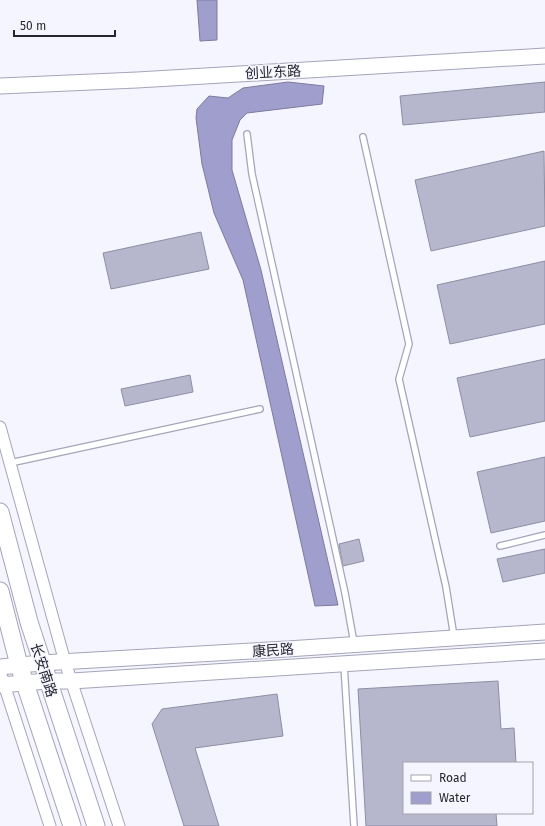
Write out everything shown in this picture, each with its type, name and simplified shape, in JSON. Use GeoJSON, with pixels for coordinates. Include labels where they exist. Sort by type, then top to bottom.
{"type":"FeatureCollection","features":[{"type":"Feature","properties":{"kind":"main road","name":"长安南路"},"geometry":{"type":"LineString","coordinates":[[0,512],[41,663],[96,826]]}},
{"type":"Feature","properties":{"kind":"main road","name":"长安南路"},"geometry":{"type":"LineString","coordinates":[[0,591],[19,665],[72,826]]}},
{"type":"Feature","properties":{"kind":"street","name":"创业东路"},"geometry":{"type":"LineString","coordinates":[[0,86],[145,80],[545,56]]}},
{"type":"Feature","properties":{"kind":"street"},"geometry":{"type":"LineString","coordinates":[[0,427],[65,662],[119,826]]}},
{"type":"Feature","properties":{"kind":"street","name":"康民路"},"geometry":{"type":"LineString","coordinates":[[0,667],[41,663],[272,650],[545,632]]}},
{"type":"Feature","properties":{"kind":"street","name":"康民路"},"geometry":{"type":"LineString","coordinates":[[2,681],[25,683],[72,681],[545,651]]}},
{"type":"Feature","properties":{"kind":"street"},"geometry":{"type":"LineString","coordinates":[[2,681],[50,826]]}},
{"type":"Feature","properties":{"kind":"lane"},"geometry":{"type":"LineString","coordinates":[[247,134],[252,174],[345,593],[354,644]]}},
{"type":"Feature","properties":{"kind":"lane"},"geometry":{"type":"LineString","coordinates":[[363,138],[409,344],[399,379],[446,587],[454,637]]}},
{"type":"Feature","properties":{"kind":"lane"},"geometry":{"type":"LineString","coordinates":[[10,463],[260,409]]}},
{"type":"Feature","properties":{"kind":"lane"},"geometry":{"type":"LineString","coordinates":[[500,546],[545,536]]}},
{"type":"Feature","properties":{"kind":"lane"},"geometry":{"type":"LineString","coordinates":[[344,663],[354,826]]}},
{"type":"Feature","properties":{"kind":"water"},"geometry":{"type":"Polygon","coordinates":[[[197,0],[217,0],[217,40],[200,41],[197,0]]]}},
{"type":"Feature","properties":{"kind":"water"},"geometry":{"type":"Polygon","coordinates":[[[288,82],[324,86],[322,104],[247,113],[240,120],[232,140],[232,170],[261,270],[338,605],[315,606],[243,280],[214,213],[202,164],[196,118],[197,109],[209,96],[228,98],[243,88],[288,82]]]}},
{"type":"Feature","properties":{"kind":"building"},"geometry":{"type":"Polygon","coordinates":[[[545,82],[545,112],[403,125],[400,96],[545,82]]]}},
{"type":"Feature","properties":{"kind":"building"},"geometry":{"type":"Polygon","coordinates":[[[544,151],[545,226],[431,251],[415,180],[544,151]]]}},
{"type":"Feature","properties":{"kind":"building"},"geometry":{"type":"Polygon","coordinates":[[[201,232],[209,269],[111,289],[103,253],[201,232]]]}},
{"type":"Feature","properties":{"kind":"building"},"geometry":{"type":"Polygon","coordinates":[[[545,261],[545,324],[450,344],[437,285],[545,261]]]}},
{"type":"Feature","properties":{"kind":"building"},"geometry":{"type":"Polygon","coordinates":[[[545,359],[545,421],[470,437],[457,378],[545,359]]]}},
{"type":"Feature","properties":{"kind":"building"},"geometry":{"type":"Polygon","coordinates":[[[190,375],[193,392],[125,406],[121,389],[190,375]]]}},
{"type":"Feature","properties":{"kind":"building"},"geometry":{"type":"Polygon","coordinates":[[[545,457],[545,521],[491,533],[477,472],[545,457]]]}},
{"type":"Feature","properties":{"kind":"building"},"geometry":{"type":"Polygon","coordinates":[[[359,539],[364,561],[343,566],[339,544],[359,539]]]}},
{"type":"Feature","properties":{"kind":"building"},"geometry":{"type":"Polygon","coordinates":[[[545,549],[545,573],[503,582],[497,559],[545,549]]]}},
{"type":"Feature","properties":{"kind":"building"},"geometry":{"type":"Polygon","coordinates":[[[498,681],[501,729],[514,728],[516,762],[403,762],[403,814],[496,814],[497,826],[366,826],[358,689],[498,681]]]}},
{"type":"Feature","properties":{"kind":"building"},"geometry":{"type":"Polygon","coordinates":[[[277,694],[283,736],[195,748],[219,826],[184,826],[152,724],[162,709],[277,694]]]}}]}
